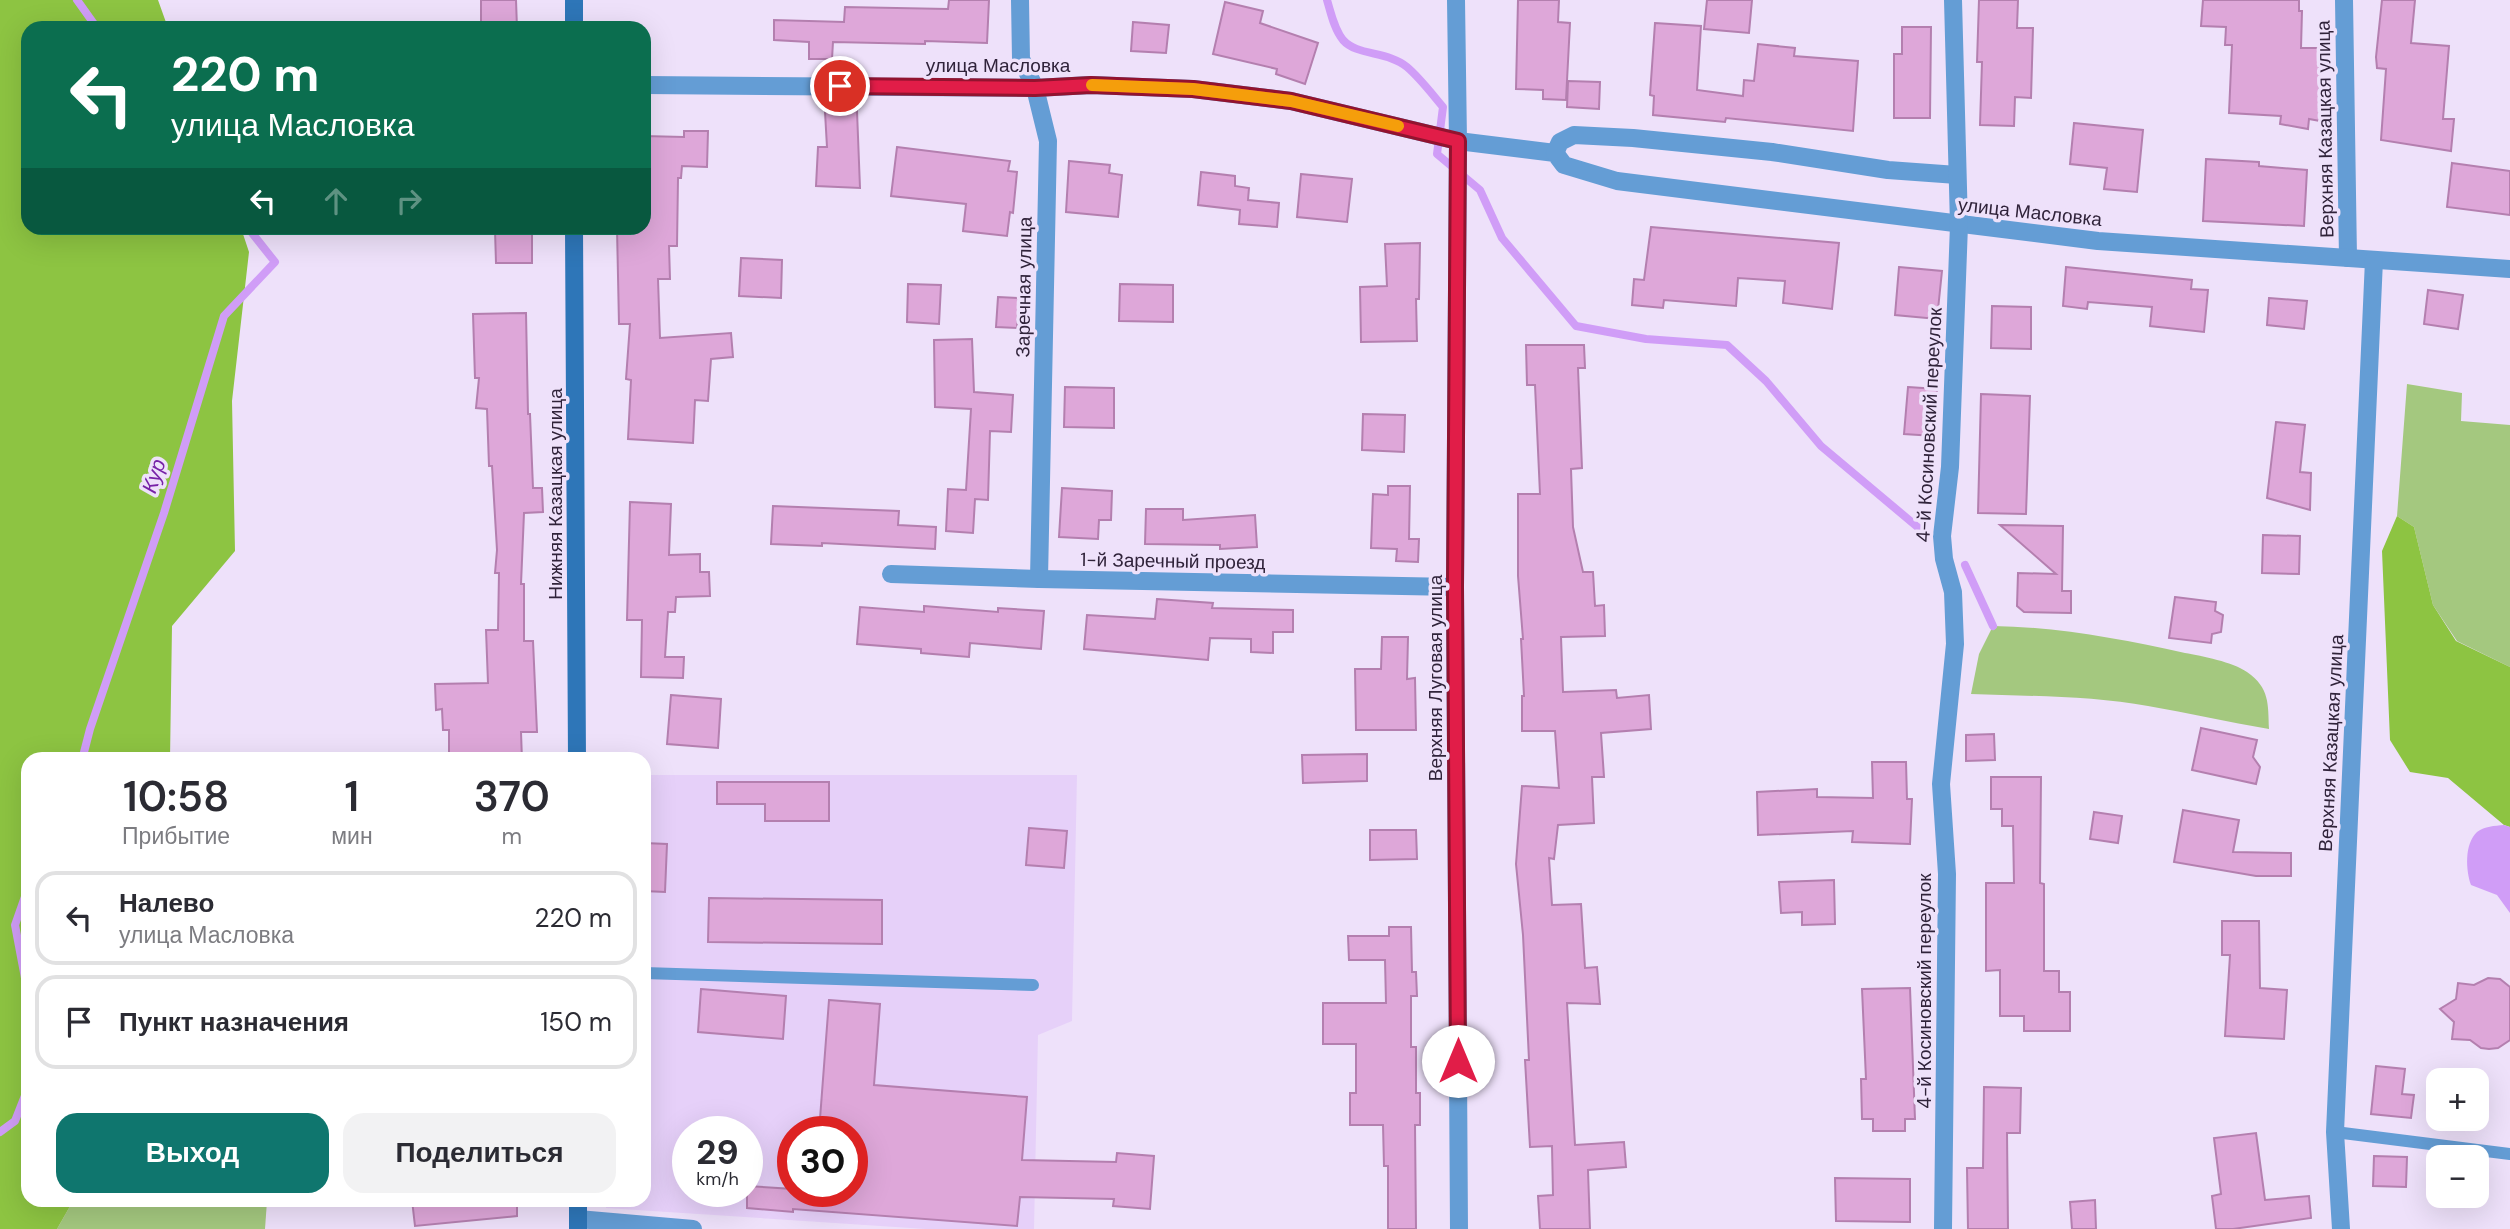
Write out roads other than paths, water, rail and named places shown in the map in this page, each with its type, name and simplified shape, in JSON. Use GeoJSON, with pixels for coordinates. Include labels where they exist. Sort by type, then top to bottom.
{"type":"FeatureCollection","features":[{"type":"Feature","properties":{"kind":"street"},"geometry":{"type":"LineString","coordinates":[[574,0],[574,21]]}},
{"type":"Feature","properties":{"kind":"street","name":"Заречная улица"},"geometry":{"type":"LineString","coordinates":[[1020,0],[1021,59],[1035,88],[1048,141],[1039,579]]}},
{"type":"Feature","properties":{"kind":"street","name":"Верхняя Луговая улица"},"geometry":{"type":"LineString","coordinates":[[1456,0],[1458,141],[1455,587],[1459,1229]]}},
{"type":"Feature","properties":{"kind":"street","name":"4-й Косиновский переулок"},"geometry":{"type":"LineString","coordinates":[[1943,1229],[1947,874],[1941,785],[1955,644],[1953,592],[1944,559],[1942,536],[1950,467],[1959,225],[1954,0]]}},
{"type":"Feature","properties":{"kind":"street","name":"Верхняя Казацкая улица"},"geometry":{"type":"LineString","coordinates":[[2343,0],[2348,258]]}},
{"type":"Feature","properties":{"kind":"street","name":"улица Масловка"},"geometry":{"type":"LineString","coordinates":[[651,85],[1035,88],[1091,85],[1193,89],[1279,100],[1458,141],[1555,153],[1564,165],[1617,181],[2098,241],[2510,269]]}},
{"type":"Feature","properties":{"kind":"street","name":"улица Масловка"},"geometry":{"type":"LineString","coordinates":[[1555,153],[1560,142],[1574,135],[1597,136],[1772,152],[1888,170],[1957,174]]}},
{"type":"Feature","properties":{"kind":"street","name":"Нижняя Казацкая улица"},"geometry":{"type":"LineString","coordinates":[[574,235],[577,752]]}},
{"type":"Feature","properties":{"kind":"street","name":"Верхняя Казацкая улица"},"geometry":{"type":"LineString","coordinates":[[2341,1229],[2335,1132],[2374,260]]}},
{"type":"Feature","properties":{"kind":"street","name":"1-й Заречный проезд"},"geometry":{"type":"LineString","coordinates":[[891,574],[1455,587]]}},
{"type":"Feature","properties":{"kind":"street"},"geometry":{"type":"LineString","coordinates":[[578,1224],[693,1229]]}},
{"type":"Feature","properties":{"kind":"lane"},"geometry":{"type":"LineString","coordinates":[[651,973],[1033,985]]}},
{"type":"Feature","properties":{"kind":"lane"},"geometry":{"type":"LineString","coordinates":[[2335,1132],[2510,1154]]}},
{"type":"Feature","properties":{"kind":"waterway","name":"Кур"},"geometry":{"type":"LineString","coordinates":[[77,0],[92,21]]}},
{"type":"Feature","properties":{"kind":"waterway"},"geometry":{"type":"LineString","coordinates":[[1327,0],[1335,26],[1343,40],[1356,49],[1391,58],[1407,67],[1443,107],[1437,154],[1480,190],[1502,238],[1576,326],[1646,339],[1727,345],[1766,381],[1821,446],[1927,535]]}},
{"type":"Feature","properties":{"kind":"waterway","name":"Кур"},"geometry":{"type":"LineString","coordinates":[[84,752],[164,513],[224,316],[275,262],[254,235]]}},
{"type":"Feature","properties":{"kind":"waterway"},"geometry":{"type":"LineString","coordinates":[[1965,565],[1993,626]]}},
{"type":"Feature","properties":{"kind":"waterway","name":"Кур"},"geometry":{"type":"LineString","coordinates":[[21,908],[15,925],[21,957]]}},
{"type":"Feature","properties":{"kind":"waterway","name":"Кур"},"geometry":{"type":"LineString","coordinates":[[0,1132],[15,1121],[21,1106]]}}]}
